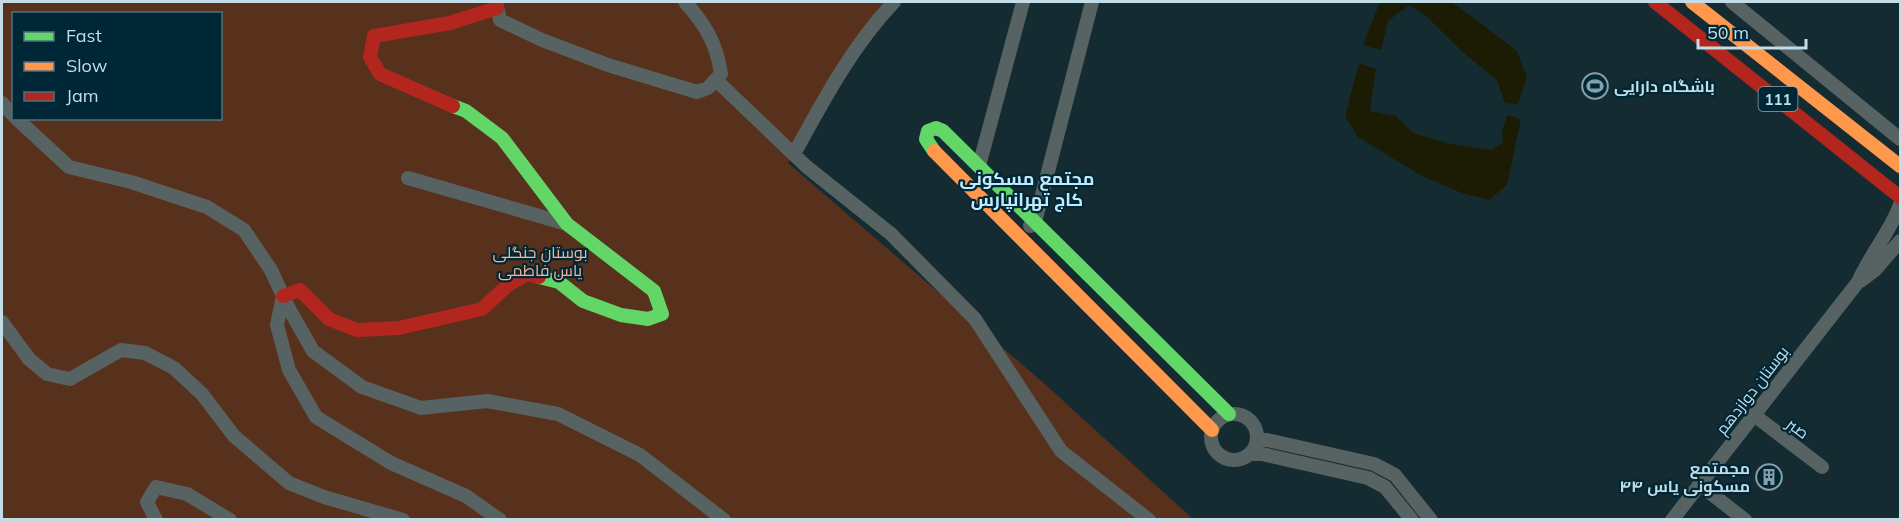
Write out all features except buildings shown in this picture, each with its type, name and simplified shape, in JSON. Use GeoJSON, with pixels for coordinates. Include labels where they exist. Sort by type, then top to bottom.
{"type":"FeatureCollection","features":[{"type":"Feature","properties":{"kind":"street"},"geometry":{"type":"LineString","coordinates":[[283,296],[300,290],[329,319],[357,330],[399,328],[482,309],[508,285],[527,274],[559,282],[584,301],[621,315],[648,319],[662,314],[654,291],[567,224],[502,138],[466,111],[380,74],[370,57],[374,36],[450,23],[497,5],[500,20],[542,40],[659,82],[697,92],[708,88],[721,74],[718,56],[703,22],[685,2]]}},
{"type":"Feature","properties":{"kind":"street"},"geometry":{"type":"LineString","coordinates":[[979,166],[1023,2]]}},
{"type":"Feature","properties":{"kind":"street"},"geometry":{"type":"LineString","coordinates":[[1019,236],[1035,222],[1092,2]]}},
{"type":"Feature","properties":{"kind":"street","name":"111"},"geometry":{"type":"LineString","coordinates":[[1655,2],[1900,197]]}},
{"type":"Feature","properties":{"kind":"street","name":"111"},"geometry":{"type":"LineString","coordinates":[[1692,2],[1900,166]]}},
{"type":"Feature","properties":{"kind":"street"},"geometry":{"type":"LineString","coordinates":[[1731,2],[1900,139]]}},
{"type":"Feature","properties":{"kind":"street"},"geometry":{"type":"LineString","coordinates":[[794,154],[830,89],[889,3]]}},
{"type":"Feature","properties":{"kind":"street"},"geometry":{"type":"LineString","coordinates":[[716,80],[794,154],[891,234],[975,319],[1060,451],[1149,519]]}},
{"type":"Feature","properties":{"kind":"street"},"geometry":{"type":"LineString","coordinates":[[18,120],[69,167],[131,182],[207,207],[244,230],[271,270],[313,351],[362,387],[421,408],[487,401],[558,414],[640,455],[724,519]]}},
{"type":"Feature","properties":{"kind":"street"},"geometry":{"type":"LineString","coordinates":[[1212,430],[929,146],[926,139],[928,131],[936,128],[943,131],[1230,414]]}},
{"type":"Feature","properties":{"kind":"street"},"geometry":{"type":"LineString","coordinates":[[408,178],[567,224]]}},
{"type":"Feature","properties":{"kind":"street","name":"بوستان دوازدهم"},"geometry":{"type":"LineString","coordinates":[[1672,519],[1858,282],[1895,218],[1900,205]]}},
{"type":"Feature","properties":{"kind":"street","name":"بوستان دوازدهم"},"geometry":{"type":"LineString","coordinates":[[1858,282],[1875,270],[1900,241]]}},
{"type":"Feature","properties":{"kind":"street"},"geometry":{"type":"LineString","coordinates":[[283,296],[277,325],[289,370],[316,417],[391,463],[466,496],[500,519]]}},
{"type":"Feature","properties":{"kind":"street"},"geometry":{"type":"LineString","coordinates":[[2,322],[29,359],[47,374],[70,379],[121,350],[145,353],[174,368],[202,394],[234,436],[289,483],[324,497],[403,519]]}},
{"type":"Feature","properties":{"kind":"street"},"geometry":{"type":"LineString","coordinates":[[1235,413],[1247,417],[1255,426],[1258,438],[1250,454],[1240,459],[1227,459],[1222,456],[1212,442],[1212,430],[1219,419],[1230,414],[1235,413]]}},
{"type":"Feature","properties":{"kind":"street","name":"صبر"},"geometry":{"type":"LineString","coordinates":[[1754,415],[1822,467]]}},
{"type":"Feature","properties":{"kind":"street"},"geometry":{"type":"LineString","coordinates":[[1258,438],[1374,464],[1395,475],[1431,519]]}},
{"type":"Feature","properties":{"kind":"street"},"geometry":{"type":"LineString","coordinates":[[1250,454],[1262,454],[1368,478],[1385,487],[1412,519]]}},
{"type":"Feature","properties":{"kind":"street"},"geometry":{"type":"LineString","coordinates":[[1699,484],[1745,519]]}},
{"type":"Feature","properties":{"kind":"street"},"geometry":{"type":"LineString","coordinates":[[156,519],[147,502],[156,487],[187,494],[230,519]]}},
{"type":"Feature","properties":{"kind":"green space","name":"بوستان جنگلی یاس فاطمی"},"geometry":{"type":"Polygon","coordinates":[[[2,2],[892,2],[788,163],[1047,386],[1193,519],[2,519],[2,2]]]}},
{"type":"Feature","properties":{"kind":"shaded area"},"geometry":{"type":"Polygon","coordinates":[[[1380,2],[1451,2],[1474,18],[1517,51],[1527,77],[1518,104],[1505,103],[1497,80],[1466,55],[1425,15],[1409,5],[1388,21],[1381,50],[1363,45],[1380,2]]]}},
{"type":"Feature","properties":{"kind":"shaded area"},"geometry":{"type":"Polygon","coordinates":[[[1359,63],[1376,69],[1370,111],[1396,116],[1413,133],[1451,144],[1491,150],[1503,142],[1502,132],[1507,115],[1521,119],[1507,185],[1489,200],[1462,193],[1422,176],[1358,137],[1345,116],[1359,63]]]}},
{"type":"Feature","properties":{"kind":"traffic: fast"},"geometry":{"type":"LineString","coordinates":[[453,106],[466,111],[502,138],[567,224],[654,291],[662,314],[648,319],[621,315],[583,301],[559,282],[539,277]]}},
{"type":"Feature","properties":{"kind":"traffic: fast"},"geometry":{"type":"LineString","coordinates":[[934,151],[926,139],[928,131],[936,128],[943,131],[1229,414]]}},
{"type":"Feature","properties":{"kind":"traffic: slow"},"geometry":{"type":"LineString","coordinates":[[1692,2],[1900,166]]}},
{"type":"Feature","properties":{"kind":"traffic: slow"},"geometry":{"type":"LineString","coordinates":[[934,151],[1212,430]]}},
{"type":"Feature","properties":{"kind":"traffic: jam"},"geometry":{"type":"LineString","coordinates":[[1655,2],[1900,197]]}},
{"type":"Feature","properties":{"kind":"traffic: jam"},"geometry":{"type":"LineString","coordinates":[[453,106],[380,74],[370,57],[374,36],[450,23],[497,8]]}},
{"type":"Feature","properties":{"kind":"traffic: jam"},"geometry":{"type":"LineString","coordinates":[[283,296],[300,290],[329,319],[357,330],[399,328],[482,309],[508,285],[527,274],[539,277]]}},
{"type":"Feature","properties":{"kind":"place","name":"باشگاه دارایی"},"geometry":{"type":"Point","coordinates":[1595,86]}},
{"type":"Feature","properties":{"kind":"place","name":"مجمتمع مسکونی یاس ۴۴"},"geometry":{"type":"Point","coordinates":[1769,477]}},
{"type":"Feature","properties":{"kind":"district","name":"مجتمع مسکونی کاج تهرانپارس"},"geometry":{"type":"Point","coordinates":[1027,188]}}]}
